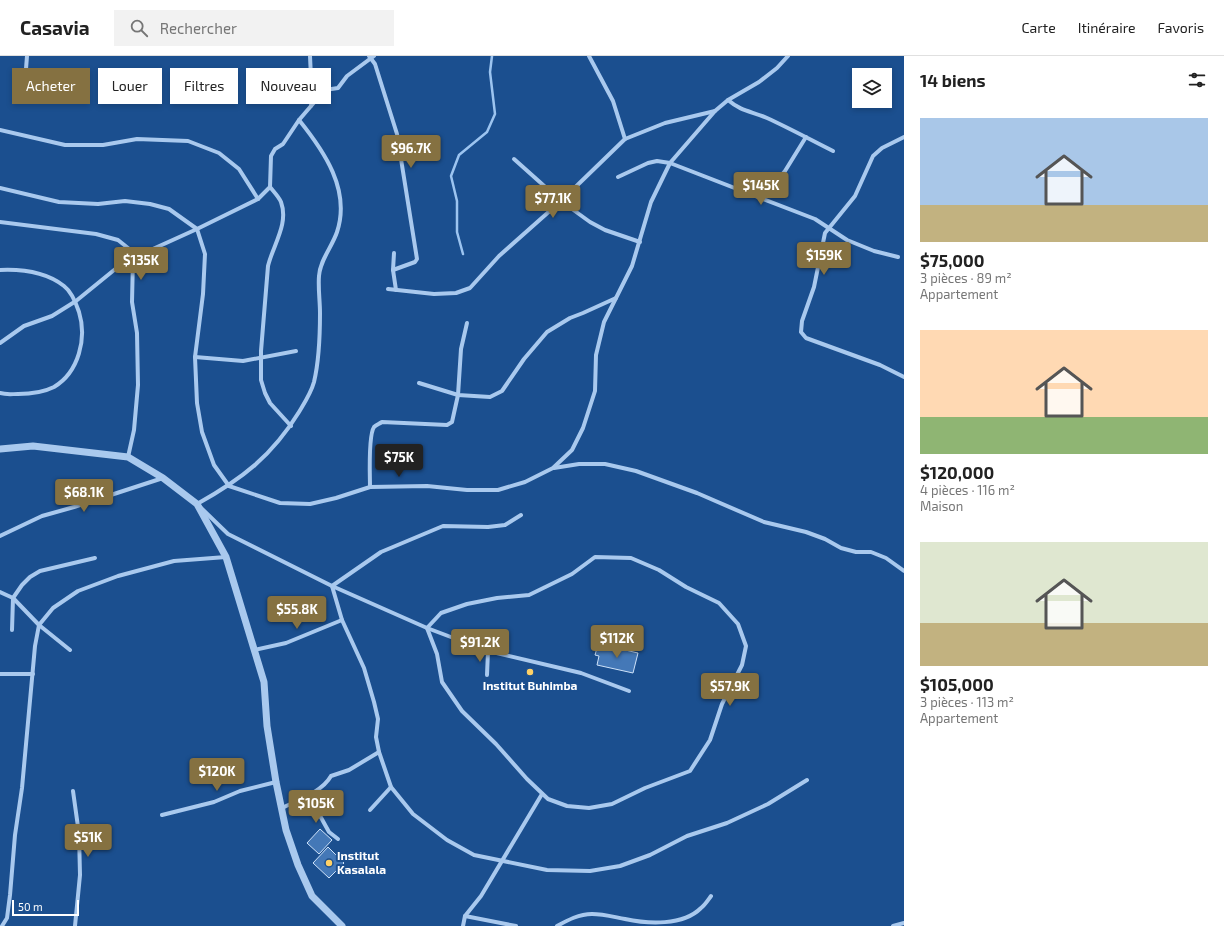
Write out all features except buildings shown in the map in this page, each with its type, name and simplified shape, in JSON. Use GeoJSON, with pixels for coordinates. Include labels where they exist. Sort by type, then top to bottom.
{"type":"FeatureCollection","features":[{"type":"Feature","properties":{"kind":"street"},"geometry":{"type":"LineString","coordinates":[[26,68],[27,56]]}},
{"type":"Feature","properties":{"kind":"street"},"geometry":{"type":"LineString","coordinates":[[310,56],[311,106]]}},
{"type":"Feature","properties":{"kind":"street"},"geometry":{"type":"LineString","coordinates":[[589,56],[613,101],[625,139]]}},
{"type":"Feature","properties":{"kind":"street"},"geometry":{"type":"LineString","coordinates":[[0,188],[59,202],[98,204],[125,201],[150,204],[169,209],[198,229],[205,254],[203,294],[195,357],[198,403],[202,432],[214,465],[229,486],[280,503],[310,504],[336,498],[370,487],[427,486],[467,490],[498,490],[525,482],[553,468],[572,450],[583,428],[595,391],[596,355],[604,322],[632,266],[651,202],[670,163],[715,111],[728,100],[759,82],[777,68],[788,56]]}},
{"type":"Feature","properties":{"kind":"street"},"geometry":{"type":"LineString","coordinates":[[290,426],[270,403],[261,380],[261,357],[268,266],[271,253],[278,238],[283,221],[281,202],[270,187],[271,156],[275,149],[284,144],[300,120],[325,90],[338,88],[346,76],[372,57],[397,134],[417,259],[415,262],[393,270]]}},
{"type":"Feature","properties":{"kind":"street"},"geometry":{"type":"LineString","coordinates":[[728,100],[738,108],[765,117],[833,152]]}},
{"type":"Feature","properties":{"kind":"street"},"geometry":{"type":"LineString","coordinates":[[388,289],[434,294],[456,293],[470,288],[499,256],[561,201],[625,139],[665,123],[715,111]]}},
{"type":"Feature","properties":{"kind":"street"},"geometry":{"type":"LineString","coordinates":[[197,504],[229,486],[256,465],[275,446],[290,426],[310,394],[314,382],[320,316],[319,276],[325,254],[333,242],[340,223],[341,213],[335,176],[330,163],[317,141],[300,120]]}},
{"type":"Feature","properties":{"kind":"street"},"geometry":{"type":"LineString","coordinates":[[0,130],[65,145],[103,145],[137,139],[188,141],[219,153],[239,169],[258,199]]}},
{"type":"Feature","properties":{"kind":"street"},"geometry":{"type":"LineString","coordinates":[[762,198],[785,171],[806,137]]}},
{"type":"Feature","properties":{"kind":"street"},"geometry":{"type":"LineString","coordinates":[[904,137],[882,148],[873,156],[855,196],[829,228],[823,242],[814,287],[802,321],[801,332],[806,338],[880,365],[904,377]]}},
{"type":"Feature","properties":{"kind":"street"},"geometry":{"type":"LineString","coordinates":[[514,159],[561,201],[590,222],[605,230],[640,242]]}},
{"type":"Feature","properties":{"kind":"street"},"geometry":{"type":"LineString","coordinates":[[618,177],[648,163],[657,161],[670,163],[815,219],[847,240],[874,251],[898,257]]}},
{"type":"Feature","properties":{"kind":"street"},"geometry":{"type":"LineString","coordinates":[[0,343],[24,326],[52,316],[76,301],[119,266],[258,199],[270,187]]}},
{"type":"Feature","properties":{"kind":"street"},"geometry":{"type":"LineString","coordinates":[[0,222],[96,234],[118,240],[128,248],[133,258],[132,302],[137,333],[138,385],[134,430],[128,457]]}},
{"type":"Feature","properties":{"kind":"street"},"geometry":{"type":"LineString","coordinates":[[394,253],[393,270],[396,290]]}},
{"type":"Feature","properties":{"kind":"street"},"geometry":{"type":"LineString","coordinates":[[0,270],[22,270],[44,276],[64,286],[76,301],[83,324],[81,349],[70,372],[54,387],[30,394],[0,393]]}},
{"type":"Feature","properties":{"kind":"street"},"geometry":{"type":"LineString","coordinates":[[419,383],[458,395],[490,396],[502,391],[524,359],[546,332],[570,318],[616,297]]}},
{"type":"Feature","properties":{"kind":"street"},"geometry":{"type":"LineString","coordinates":[[370,487],[370,446],[374,427],[382,422],[447,425],[452,422],[458,395],[461,349],[467,323]]}},
{"type":"Feature","properties":{"kind":"street"},"geometry":{"type":"LineString","coordinates":[[195,357],[244,360],[296,351]]}},
{"type":"Feature","properties":{"kind":"street"},"geometry":{"type":"LineString","coordinates":[[0,449],[33,446],[128,457],[163,478],[197,504],[228,534],[332,586],[427,628],[488,652],[581,674],[629,691]]}},
{"type":"Feature","properties":{"kind":"street"},"geometry":{"type":"LineString","coordinates":[[553,468],[579,464],[605,464],[636,471],[697,493],[764,522],[806,532],[825,539],[841,548],[876,554],[886,558],[904,571]]}},
{"type":"Feature","properties":{"kind":"street"},"geometry":{"type":"LineString","coordinates":[[0,536],[42,516],[163,478]]}},
{"type":"Feature","properties":{"kind":"street"},"geometry":{"type":"LineString","coordinates":[[197,504],[226,557],[264,682],[266,726],[276,782],[286,830],[298,865],[312,896],[342,926]]}},
{"type":"Feature","properties":{"kind":"street"},"geometry":{"type":"LineString","coordinates":[[332,586],[381,552],[437,528],[443,526],[488,527],[505,525],[521,515]]}},
{"type":"Feature","properties":{"kind":"street"},"geometry":{"type":"LineString","coordinates":[[2,926],[7,918],[10,895],[15,835],[22,788],[35,646],[39,625],[53,608],[78,591],[118,576],[174,560],[226,557]]}},
{"type":"Feature","properties":{"kind":"street"},"geometry":{"type":"LineString","coordinates":[[595,557],[631,558],[659,570],[686,587],[719,603],[738,624],[746,646],[742,665],[722,704],[710,740],[690,771],[645,788],[612,804],[589,808],[568,806],[548,799],[527,779],[496,744],[462,711],[442,682],[437,654],[427,628],[441,613],[467,604],[497,598],[529,595],[572,574],[595,557]]}},
{"type":"Feature","properties":{"kind":"street"},"geometry":{"type":"LineString","coordinates":[[12,630],[13,598],[30,577],[40,571],[95,558]]}},
{"type":"Feature","properties":{"kind":"street"},"geometry":{"type":"LineString","coordinates":[[332,586],[342,620],[364,668],[374,702],[378,719],[376,737],[379,752],[391,787],[413,814],[447,840],[474,855],[547,870],[590,871],[620,866],[650,855],[687,836],[727,824],[768,804],[807,780]]}},
{"type":"Feature","properties":{"kind":"street"},"geometry":{"type":"LineString","coordinates":[[0,592],[13,598],[39,625],[70,650]]}},
{"type":"Feature","properties":{"kind":"street"},"geometry":{"type":"LineString","coordinates":[[254,650],[286,643],[342,620]]}},
{"type":"Feature","properties":{"kind":"street"},"geometry":{"type":"LineString","coordinates":[[487,675],[488,652]]}},
{"type":"Feature","properties":{"kind":"street"},"geometry":{"type":"LineString","coordinates":[[0,674],[33,674]]}},
{"type":"Feature","properties":{"kind":"street"},"geometry":{"type":"LineString","coordinates":[[282,808],[323,785],[331,776],[349,770],[379,752]]}},
{"type":"Feature","properties":{"kind":"street"},"geometry":{"type":"LineString","coordinates":[[162,815],[214,802],[240,791],[276,782]]}},
{"type":"Feature","properties":{"kind":"street"},"geometry":{"type":"LineString","coordinates":[[370,810],[391,787]]}},
{"type":"Feature","properties":{"kind":"street"},"geometry":{"type":"LineString","coordinates":[[73,791],[79,834],[80,875],[75,926]]}},
{"type":"Feature","properties":{"kind":"street"},"geometry":{"type":"LineString","coordinates":[[308,794],[330,832],[338,839]]}},
{"type":"Feature","properties":{"kind":"street"},"geometry":{"type":"LineString","coordinates":[[463,926],[465,916],[481,896],[542,794]]}},
{"type":"Feature","properties":{"kind":"street"},"geometry":{"type":"LineString","coordinates":[[557,926],[573,918],[590,914],[606,915],[627,920],[668,922],[690,916],[701,908],[711,896]]}},
{"type":"Feature","properties":{"kind":"street"},"geometry":{"type":"LineString","coordinates":[[465,916],[516,926]]}},
{"type":"Feature","properties":{"kind":"street"},"geometry":{"type":"LineString","coordinates":[[894,926],[904,923]]}},
{"type":"Feature","properties":{"kind":"waterway"},"geometry":{"type":"LineString","coordinates":[[463,254],[457,232],[457,201],[451,176],[459,155],[487,132],[495,114],[490,72],[492,56]]}},
{"type":"Feature","properties":{"kind":"place","name":"Institut Buhimba"},"geometry":{"type":"Point","coordinates":[530,672]}},
{"type":"Feature","properties":{"kind":"place","name":"Institut Kasalala"},"geometry":{"type":"Point","coordinates":[329,863]}}]}
